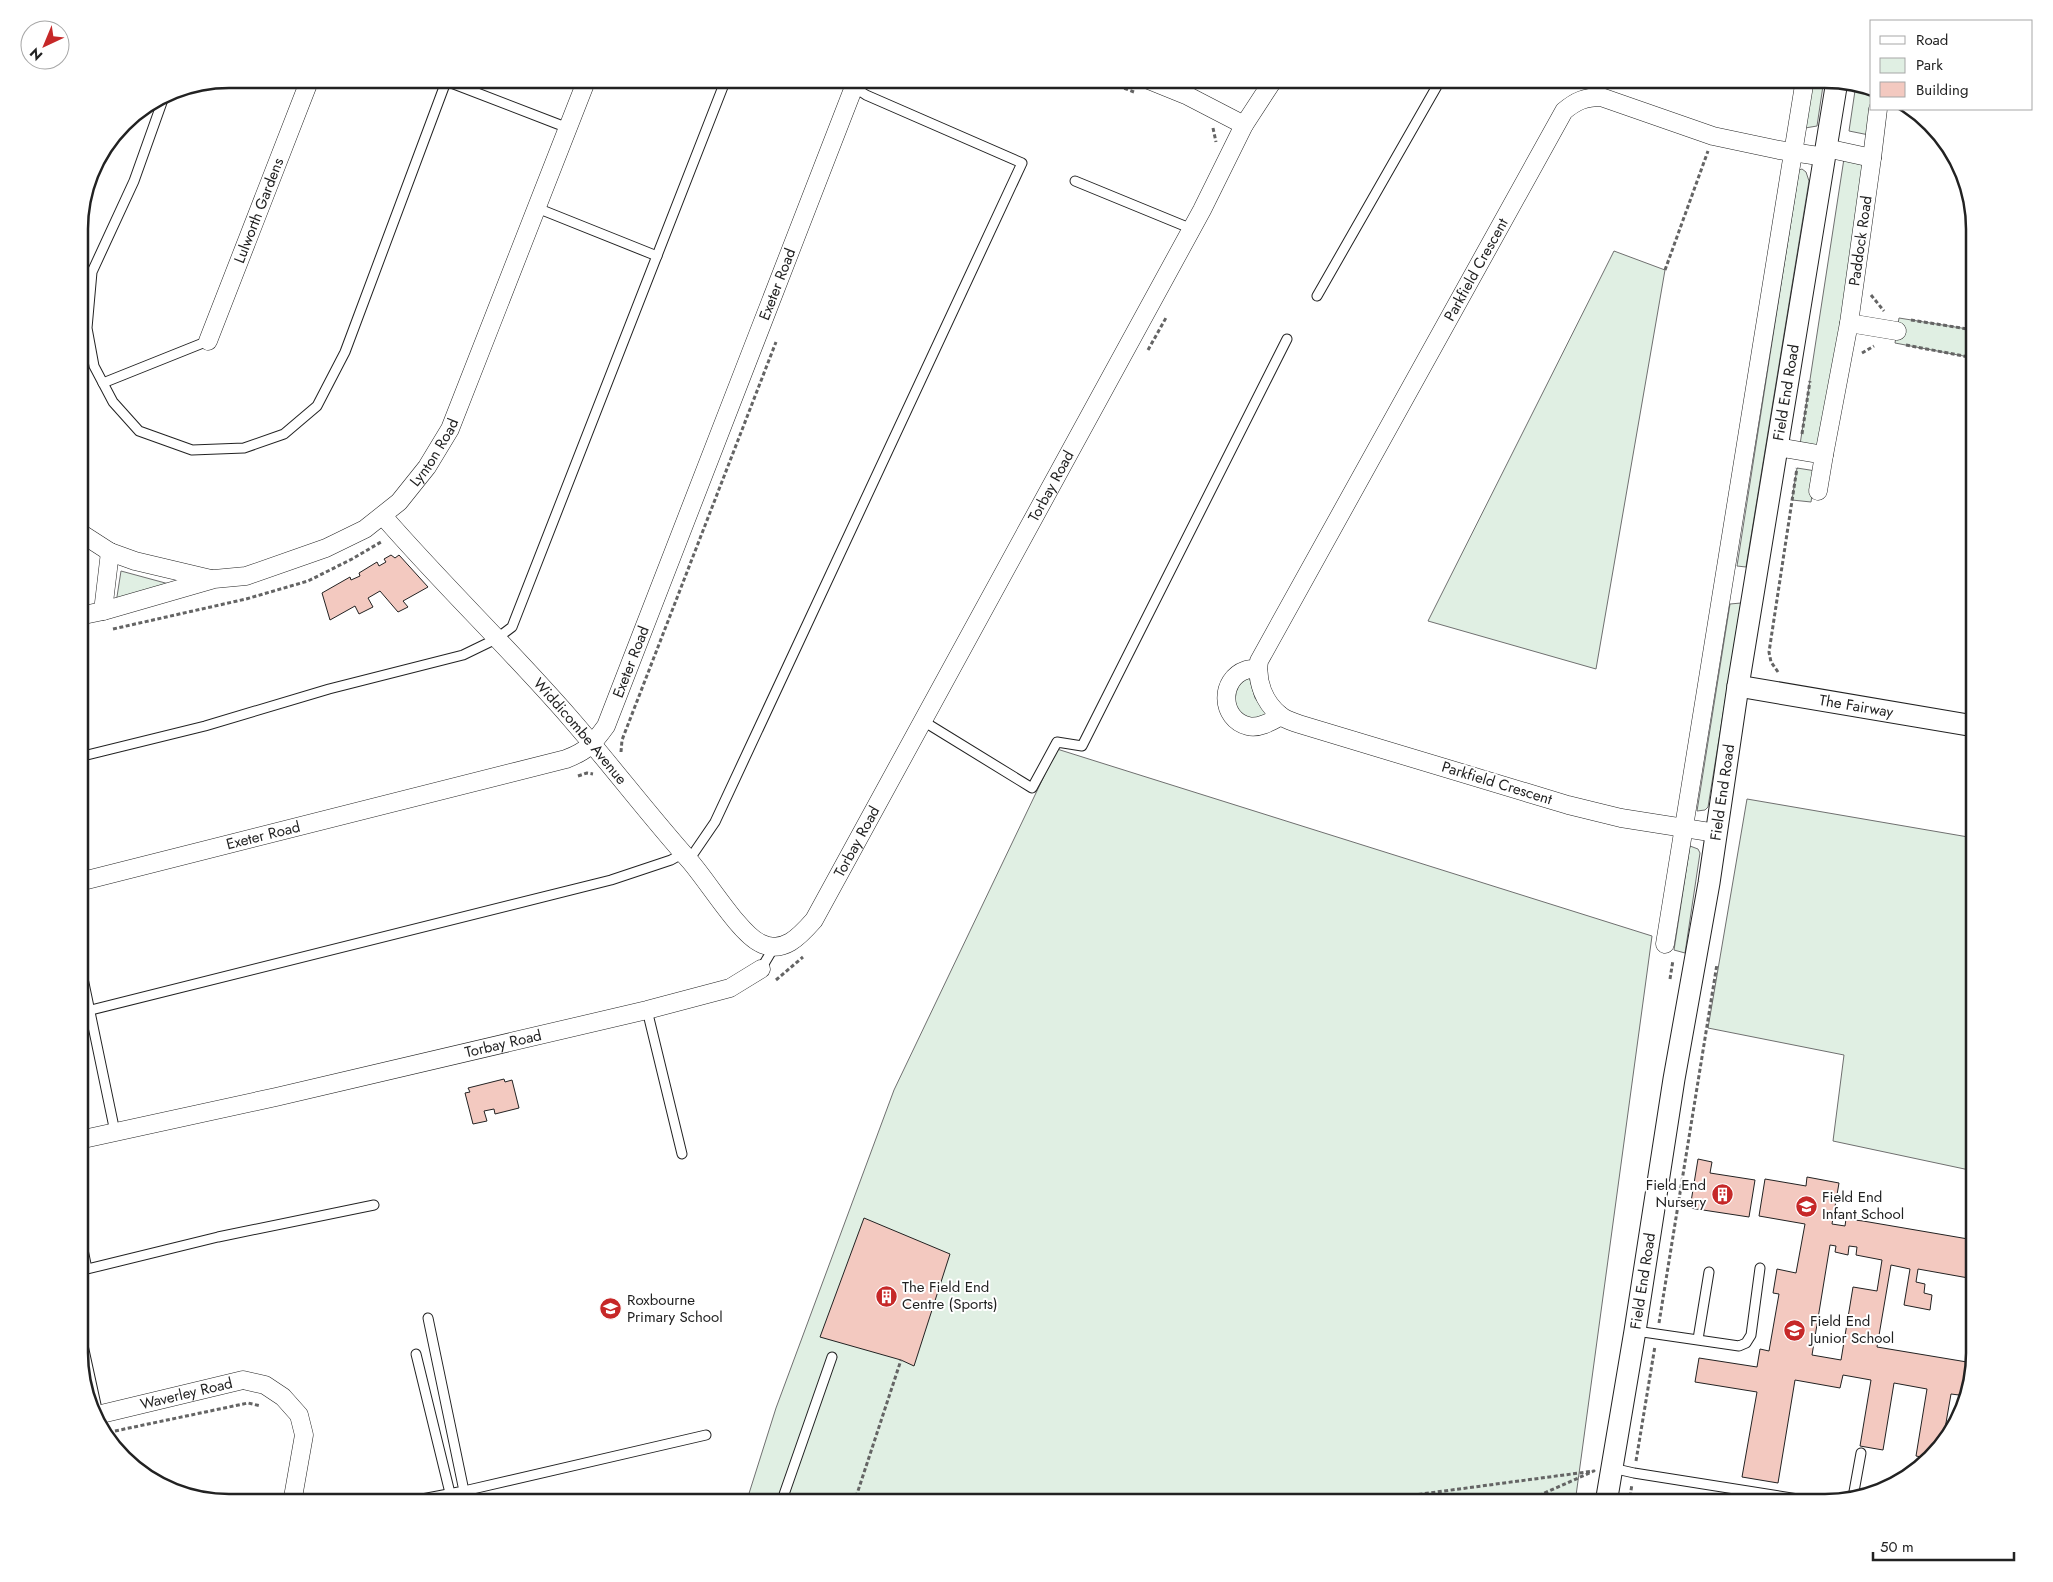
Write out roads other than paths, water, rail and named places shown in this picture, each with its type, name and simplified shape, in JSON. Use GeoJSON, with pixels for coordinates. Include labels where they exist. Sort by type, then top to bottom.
{"type":"FeatureCollection","features":[{"type":"Feature","properties":{"kind":"street","name":"Lulworth Gardens"},"geometry":{"type":"LineString","coordinates":[[208,342],[307,87]]}},
{"type":"Feature","properties":{"kind":"street","name":"Lynton Road"},"geometry":{"type":"LineString","coordinates":[[88,614],[214,579],[246,576],[326,548],[365,529],[399,502],[427,467],[450,429],[584,87]]}},
{"type":"Feature","properties":{"kind":"street","name":"Exeter Road"},"geometry":{"type":"LineString","coordinates":[[88,880],[566,759],[593,745],[606,726],[853,87]]}},
{"type":"Feature","properties":{"kind":"street"},"geometry":{"type":"LineString","coordinates":[[1164,87],[1239,121]]}},
{"type":"Feature","properties":{"kind":"street","name":"Torbay Road"},"geometry":{"type":"LineString","coordinates":[[774,947],[787,945],[802,934],[814,920],[1192,229],[1239,121],[1267,87]]}},
{"type":"Feature","properties":{"kind":"street"},"geometry":{"type":"LineString","coordinates":[[1665,944],[1804,87]]}},
{"type":"Feature","properties":{"kind":"street","name":"Field End Road"},"geometry":{"type":"LineString","coordinates":[[1608,1494],[1636,1331],[1674,1079],[1716,833],[1738,686],[1836,88]]}},
{"type":"Feature","properties":{"kind":"street","name":"Parkfield Crescent"},"geometry":{"type":"LineString","coordinates":[[1716,833],[1622,818],[1568,805],[1299,724],[1281,716],[1268,701],[1260,687],[1258,669],[1264,652],[1564,111],[1577,101],[1588,97],[1601,97],[1711,147],[1826,152]]}},
{"type":"Feature","properties":{"kind":"street","name":"Paddock Road"},"geometry":{"type":"LineString","coordinates":[[1818,491],[1849,323],[1878,110]]}},
{"type":"Feature","properties":{"kind":"street"},"geometry":{"type":"LineString","coordinates":[[1826,152],[1872,158]]}},
{"type":"Feature","properties":{"kind":"street"},"geometry":{"type":"LineString","coordinates":[[1849,323],[1903,332]]}},
{"type":"Feature","properties":{"kind":"street"},"geometry":{"type":"LineString","coordinates":[[1778,448],[1824,455]]}},
{"type":"Feature","properties":{"kind":"street","name":"Widdicombe Avenue"},"geometry":{"type":"LineString","coordinates":[[383,516],[569,717],[686,857],[747,934],[761,944],[774,947]]}},
{"type":"Feature","properties":{"kind":"street"},"geometry":{"type":"LineString","coordinates":[[88,538],[110,552],[152,566],[214,579]]}},
{"type":"Feature","properties":{"kind":"street"},"geometry":{"type":"LineString","coordinates":[[103,611],[110,552]]}},
{"type":"Feature","properties":{"kind":"street"},"geometry":{"type":"LineString","coordinates":[[1258,669],[1246,670],[1230,682],[1226,692],[1225,704],[1230,714],[1238,722],[1248,726],[1260,726],[1281,716]]}},
{"type":"Feature","properties":{"kind":"street","name":"The Fairway"},"geometry":{"type":"LineString","coordinates":[[1738,686],[1966,725]]}},
{"type":"Feature","properties":{"kind":"street","name":"Torbay Road"},"geometry":{"type":"LineString","coordinates":[[88,1138],[276,1097],[647,1010],[730,988],[761,969]]}},
{"type":"Feature","properties":{"kind":"street","name":"Waverley Road"},"geometry":{"type":"LineString","coordinates":[[101,1414],[243,1380],[265,1385],[283,1398],[299,1415],[304,1435],[294,1494]]}},
{"type":"Feature","properties":{"kind":"lane"},"geometry":{"type":"LineString","coordinates":[[88,333],[94,366],[113,402],[139,430],[192,450],[244,448],[284,434],[317,406],[345,352],[444,87]]}},
{"type":"Feature","properties":{"kind":"lane"},"geometry":{"type":"LineString","coordinates":[[465,87],[568,128]]}},
{"type":"Feature","properties":{"kind":"lane"},"geometry":{"type":"LineString","coordinates":[[88,755],[206,726],[329,689],[462,655],[496,640],[512,627],[723,87]]}},
{"type":"Feature","properties":{"kind":"lane"},"geometry":{"type":"LineString","coordinates":[[90,1010],[612,880],[671,860],[686,857],[714,822],[1022,163],[876,99],[860,87]]}},
{"type":"Feature","properties":{"kind":"lane"},"geometry":{"type":"LineString","coordinates":[[1317,296],[1436,87]]}},
{"type":"Feature","properties":{"kind":"lane"},"geometry":{"type":"LineString","coordinates":[[88,317],[92,272],[134,181],[161,105]]}},
{"type":"Feature","properties":{"kind":"lane"},"geometry":{"type":"LineString","coordinates":[[1075,181],[1192,229]]}},
{"type":"Feature","properties":{"kind":"lane"},"geometry":{"type":"LineString","coordinates":[[536,208],[657,256]]}},
{"type":"Feature","properties":{"kind":"lane"},"geometry":{"type":"LineString","coordinates":[[922,721],[1032,788],[1057,742],[1082,746],[1287,339]]}},
{"type":"Feature","properties":{"kind":"lane"},"geometry":{"type":"LineString","coordinates":[[103,382],[208,342]]}},
{"type":"Feature","properties":{"kind":"lane","name":"Torbay Road"},"geometry":{"type":"LineString","coordinates":[[761,969],[774,947]]}},
{"type":"Feature","properties":{"kind":"lane"},"geometry":{"type":"LineString","coordinates":[[88,1001],[115,1132]]}},
{"type":"Feature","properties":{"kind":"lane"},"geometry":{"type":"LineString","coordinates":[[647,1010],[682,1154]]}},
{"type":"Feature","properties":{"kind":"lane"},"geometry":{"type":"LineString","coordinates":[[88,1269],[218,1238],[374,1205]]}},
{"type":"Feature","properties":{"kind":"lane"},"geometry":{"type":"LineString","coordinates":[[1636,1331],[1740,1346],[1746,1343],[1751,1334],[1760,1268]]}},
{"type":"Feature","properties":{"kind":"lane"},"geometry":{"type":"LineString","coordinates":[[1698,1339],[1709,1272]]}},
{"type":"Feature","properties":{"kind":"lane"},"geometry":{"type":"LineString","coordinates":[[428,1318],[464,1491]]}},
{"type":"Feature","properties":{"kind":"lane"},"geometry":{"type":"LineString","coordinates":[[416,1354],[450,1493]]}},
{"type":"Feature","properties":{"kind":"lane"},"geometry":{"type":"LineString","coordinates":[[784,1494],[832,1357]]}},
{"type":"Feature","properties":{"kind":"lane"},"geometry":{"type":"LineString","coordinates":[[445,1494],[706,1435]]}},
{"type":"Feature","properties":{"kind":"lane"},"geometry":{"type":"LineString","coordinates":[[1854,1491],[1861,1453]]}},
{"type":"Feature","properties":{"kind":"lane"},"geometry":{"type":"LineString","coordinates":[[1612,1468],[1766,1494]]}},
{"type":"Feature","properties":{"kind":"place","name":"Field End Nursery"},"geometry":{"type":"Point","coordinates":[1722,1194]}},
{"type":"Feature","properties":{"kind":"place","name":"Field End Infant School"},"geometry":{"type":"Point","coordinates":[1806,1206]}},
{"type":"Feature","properties":{"kind":"place","name":"The Field End Centre (Sports)"},"geometry":{"type":"Point","coordinates":[886,1296]}},
{"type":"Feature","properties":{"kind":"place","name":"Roxbourne Primary School"},"geometry":{"type":"Point","coordinates":[611,1309]}},
{"type":"Feature","properties":{"kind":"place","name":"Field End Junior School"},"geometry":{"type":"Point","coordinates":[1794,1330]}}]}
